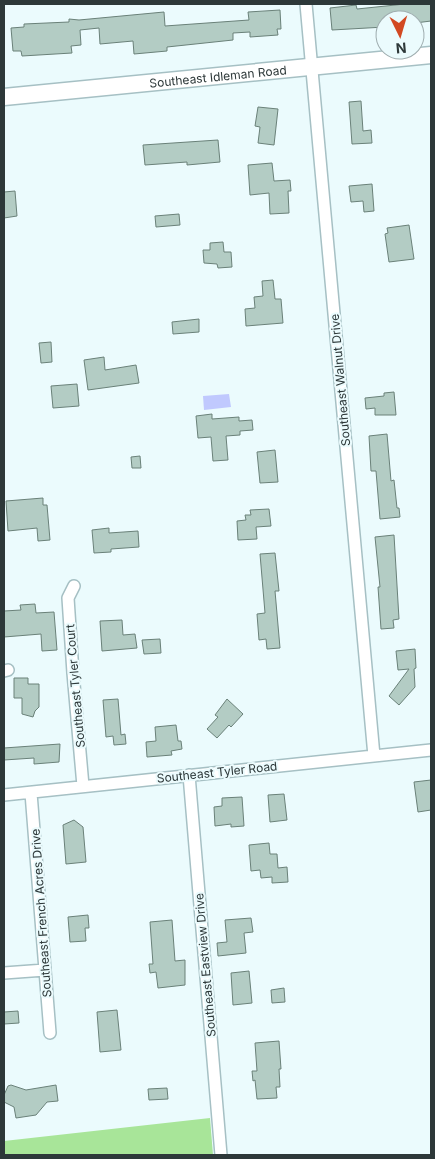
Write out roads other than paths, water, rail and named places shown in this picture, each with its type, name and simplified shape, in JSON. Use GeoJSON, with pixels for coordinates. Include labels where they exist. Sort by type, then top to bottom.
{"type":"FeatureCollection","features":[{"type":"Feature","properties":{"kind":"main road","name":"Southeast Idleman Road"},"geometry":{"type":"LineString","coordinates":[[4,97],[431,55]]}},
{"type":"Feature","properties":{"kind":"street","name":"Southeast Walnut Drive"},"geometry":{"type":"LineString","coordinates":[[306,4],[374,756]]}},
{"type":"Feature","properties":{"kind":"street","name":"Southeast Tyler Court"},"geometry":{"type":"LineString","coordinates":[[74,586],[68,598],[83,786]]}},
{"type":"Feature","properties":{"kind":"street","name":"Southeast Tyler Road"},"geometry":{"type":"LineString","coordinates":[[4,795],[431,750]]}},
{"type":"Feature","properties":{"kind":"street","name":"Southeast Eastview Drive"},"geometry":{"type":"LineString","coordinates":[[189,775],[221,1155]]}},
{"type":"Feature","properties":{"kind":"street","name":"Southeast French Acres Drive"},"geometry":{"type":"LineString","coordinates":[[31,792],[50,1034]]}},
{"type":"Feature","properties":{"kind":"street"},"geometry":{"type":"LineString","coordinates":[[4,973],[45,970]]}},
{"type":"Feature","properties":{"kind":"water"},"geometry":{"type":"Polygon","coordinates":[[[229,394],[231,407],[204,410],[203,396],[229,394]]]}}]}
